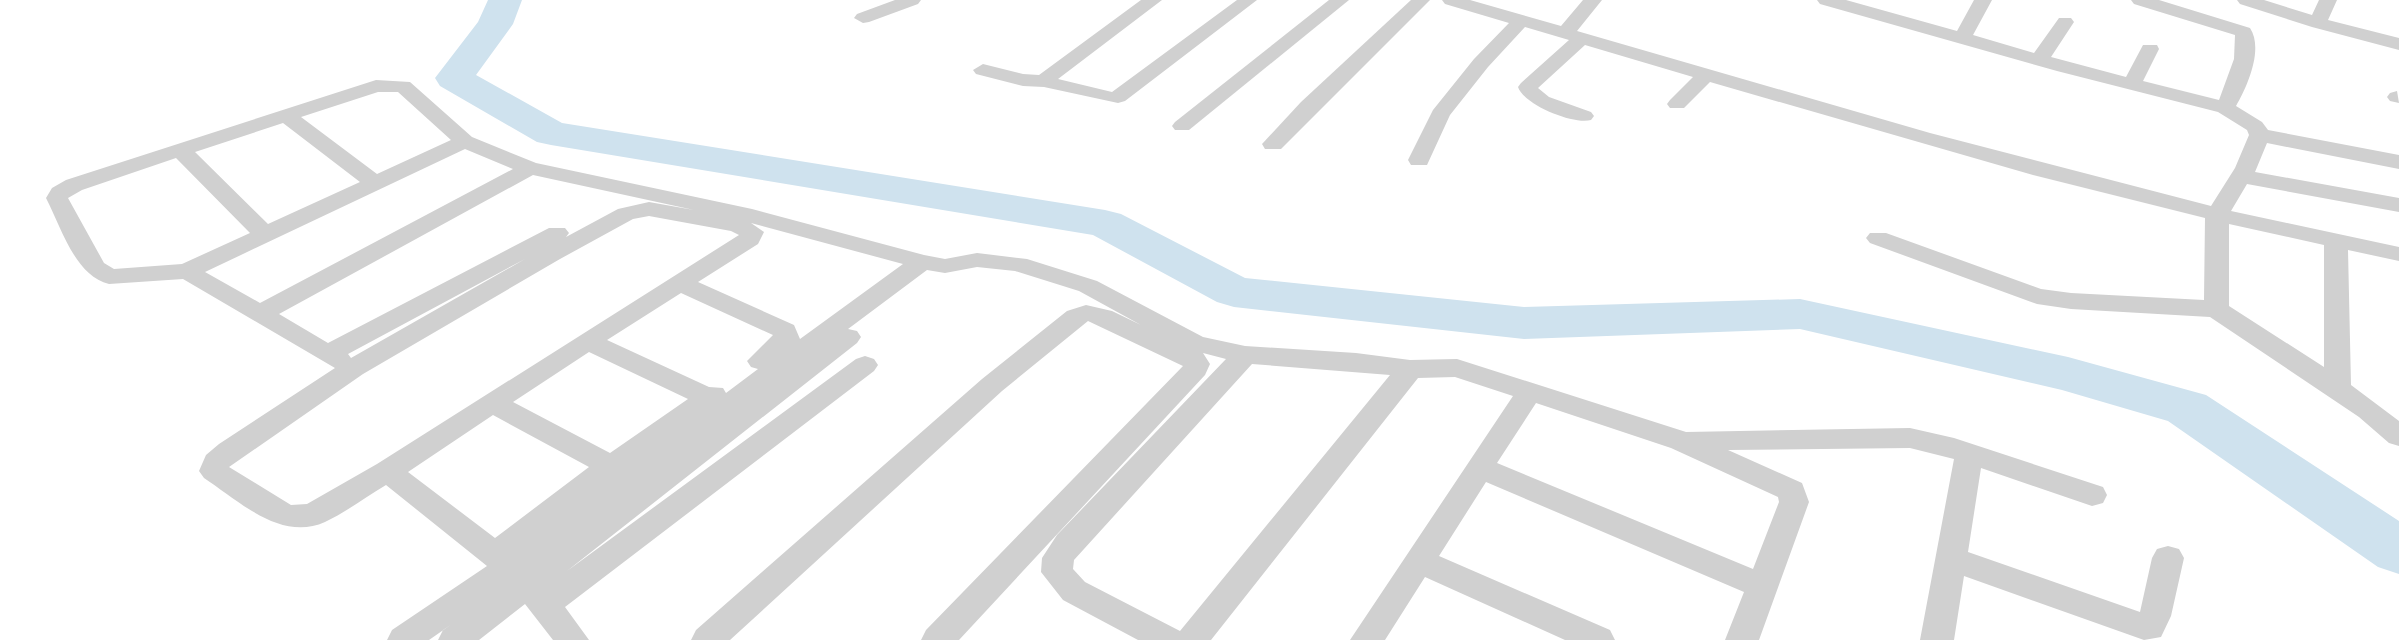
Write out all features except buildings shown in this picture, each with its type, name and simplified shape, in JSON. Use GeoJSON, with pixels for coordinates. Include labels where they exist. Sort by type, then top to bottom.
{"type":"FeatureCollection","features":[{"type":"Feature","properties":{"kind":"street"},"geometry":{"type":"LineString","coordinates":[[863,18],[912,0]]}},
{"type":"Feature","properties":{"kind":"street"},"geometry":{"type":"LineString","coordinates":[[1044,81],[1066,62],[1153,0]]}},
{"type":"Feature","properties":{"kind":"street"},"geometry":{"type":"LineString","coordinates":[[983,70],[1023,80],[1044,81],[1118,97],[1248,0]]}},
{"type":"Feature","properties":{"kind":"street"},"geometry":{"type":"LineString","coordinates":[[1182,126],[1340,0]]}},
{"type":"Feature","properties":{"kind":"street"},"geometry":{"type":"LineString","coordinates":[[1273,144],[1298,115],[1397,26],[1421,0]]}},
{"type":"Feature","properties":{"kind":"street"},"geometry":{"type":"LineString","coordinates":[[1451,0],[1931,140],[2217,215],[2399,254]]}},
{"type":"Feature","properties":{"kind":"street"},"geometry":{"type":"LineString","coordinates":[[1584,116],[1542,101],[1530,93],[1528,87],[1575,35],[1593,0]]}},
{"type":"Feature","properties":{"kind":"street"},"geometry":{"type":"LineString","coordinates":[[1826,0],[1879,7],[1962,38],[2225,108],[2255,126],[2260,135],[2399,162]]}},
{"type":"Feature","properties":{"kind":"street"},"geometry":{"type":"LineString","coordinates":[[1962,38],[1983,0]]}},
{"type":"Feature","properties":{"kind":"street"},"geometry":{"type":"LineString","coordinates":[[2140,0],[2243,32],[2247,39],[2243,59],[2225,108]]}},
{"type":"Feature","properties":{"kind":"street"},"geometry":{"type":"LineString","coordinates":[[2246,0],[2318,23],[2399,44]]}},
{"type":"Feature","properties":{"kind":"street"},"geometry":{"type":"LineString","coordinates":[[2318,23],[2328,0]]}},
{"type":"Feature","properties":{"kind":"street"},"geometry":{"type":"LineString","coordinates":[[1419,160],[1440,114],[1481,63],[1522,20]]}},
{"type":"Feature","properties":{"kind":"street"},"geometry":{"type":"LineString","coordinates":[[2039,60],[2065,22]]}},
{"type":"Feature","properties":{"kind":"street"},"geometry":{"type":"LineString","coordinates":[[2132,84],[2150,49]]}},
{"type":"Feature","properties":{"kind":"street"},"geometry":{"type":"LineString","coordinates":[[1677,104],[1707,74]]}},
{"type":"Feature","properties":{"kind":"street"},"geometry":{"type":"LineString","coordinates":[[465,141],[264,233],[187,271],[109,276],[94,267],[57,198],[60,193],[74,185],[376,86],[393,84],[403,86],[465,141],[530,168],[752,216],[934,264],[977,260],[1018,264],[1088,286],[1195,343],[1245,355],[1356,362],[1410,369],[1458,368],[1681,441],[1792,490],[1794,502],[1742,640]]}},
{"type":"Feature","properties":{"kind":"street"},"geometry":{"type":"LineString","coordinates":[[286,116],[374,182]]}},
{"type":"Feature","properties":{"kind":"street"},"geometry":{"type":"LineString","coordinates":[[2216,309],[2217,215],[2241,177],[2260,135]]}},
{"type":"Feature","properties":{"kind":"street"},"geometry":{"type":"LineString","coordinates":[[179,150],[264,233]]}},
{"type":"Feature","properties":{"kind":"street"},"geometry":{"type":"LineString","coordinates":[[261,313],[530,168]]}},
{"type":"Feature","properties":{"kind":"street"},"geometry":{"type":"LineString","coordinates":[[2241,177],[2399,205]]}},
{"type":"Feature","properties":{"kind":"street"},"geometry":{"type":"LineString","coordinates":[[327,354],[634,192]]}},
{"type":"Feature","properties":{"kind":"street"},"geometry":{"type":"LineString","coordinates":[[649,209],[737,225],[753,232],[750,239],[587,340],[387,471],[314,514],[294,517],[282,514],[214,471],[216,462],[229,451],[354,368],[552,254],[636,210],[649,209]]}},
{"type":"Feature","properties":{"kind":"street"},"geometry":{"type":"LineString","coordinates":[[1878,238],[2037,296],[2071,301],[2216,309],[2369,410],[2399,436]]}},
{"type":"Feature","properties":{"kind":"street"},"geometry":{"type":"LineString","coordinates":[[2336,242],[2337,388]]}},
{"type":"Feature","properties":{"kind":"street"},"geometry":{"type":"LineString","coordinates":[[404,640],[452,630],[519,578],[882,311],[934,264]]}},
{"type":"Feature","properties":{"kind":"street"},"geometry":{"type":"LineString","coordinates":[[187,271],[354,368]]}},
{"type":"Feature","properties":{"kind":"street"},"geometry":{"type":"LineString","coordinates":[[519,578],[611,466],[787,340],[784,331],[680,283]]}},
{"type":"Feature","properties":{"kind":"street"},"geometry":{"type":"LineString","coordinates":[[708,640],[992,385],[1076,318],[1086,313],[1103,317],[1193,359],[1197,364],[1196,369],[938,640]]}},
{"type":"Feature","properties":{"kind":"street"},"geometry":{"type":"LineString","coordinates":[[587,340],[709,398]]}},
{"type":"Feature","properties":{"kind":"street"},"geometry":{"type":"LineString","coordinates":[[1168,640],[1074,591],[1057,572],[1058,558],[1068,543],[1245,355]]}},
{"type":"Feature","properties":{"kind":"street"},"geometry":{"type":"LineString","coordinates":[[519,578],[865,364]]}},
{"type":"Feature","properties":{"kind":"street"},"geometry":{"type":"LineString","coordinates":[[1192,640],[1410,369]]}},
{"type":"Feature","properties":{"kind":"street"},"geometry":{"type":"LineString","coordinates":[[1367,640],[1529,392]]}},
{"type":"Feature","properties":{"kind":"street"},"geometry":{"type":"LineString","coordinates":[[491,402],[611,466]]}},
{"type":"Feature","properties":{"kind":"street"},"geometry":{"type":"LineString","coordinates":[[1681,441],[1910,438],[1944,445],[2092,495]]}},
{"type":"Feature","properties":{"kind":"street"},"geometry":{"type":"LineString","coordinates":[[1937,640],[1969,454]]}},
{"type":"Feature","properties":{"kind":"street"},"geometry":{"type":"LineString","coordinates":[[1481,468],[1761,586]]}},
{"type":"Feature","properties":{"kind":"street"},"geometry":{"type":"LineString","coordinates":[[387,471],[519,578],[572,640]]}},
{"type":"Feature","properties":{"kind":"street"},"geometry":{"type":"LineString","coordinates":[[1950,558],[2149,628],[2155,616],[2168,558]]}},
{"type":"Feature","properties":{"kind":"street"},"geometry":{"type":"LineString","coordinates":[[1418,560],[1598,640]]}},
{"type":"Feature","properties":{"kind":"waterway"},"geometry":{"type":"LineString","coordinates":[[505,0],[495,24],[454,78],[551,133],[1105,224],[1234,292],[1524,323],[1800,314],[2068,374],[2187,408],[2399,551]]}}]}
